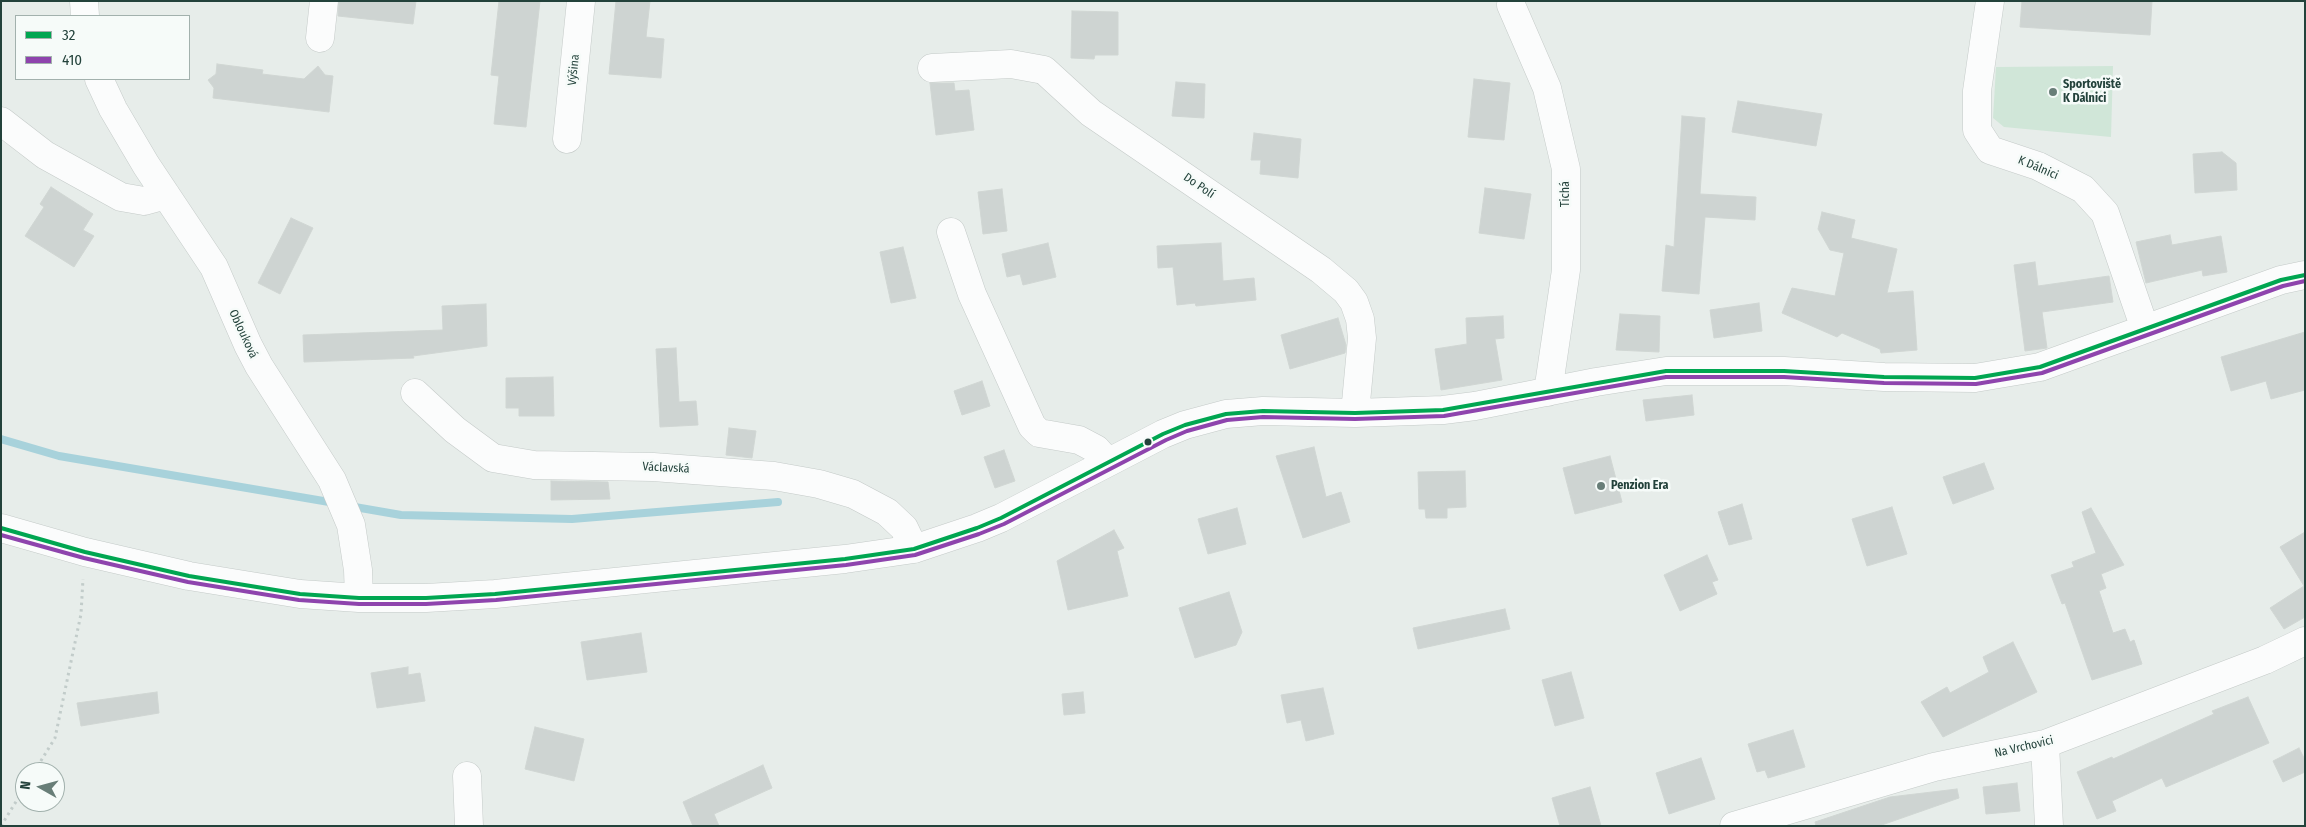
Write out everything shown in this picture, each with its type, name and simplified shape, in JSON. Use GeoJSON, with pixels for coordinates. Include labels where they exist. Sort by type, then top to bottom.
{"type":"FeatureCollection","features":[{"type":"Feature","properties":{"kind":"street"},"geometry":{"type":"LineString","coordinates":[[84,1],[85,15]]}},
{"type":"Feature","properties":{"kind":"street"},"geometry":{"type":"LineString","coordinates":[[320,38],[324,1]]}},
{"type":"Feature","properties":{"kind":"street","name":"Výšina"},"geometry":{"type":"LineString","coordinates":[[566,139],[580,1]]}},
{"type":"Feature","properties":{"kind":"street","name":"K Dálnici"},"geometry":{"type":"LineString","coordinates":[[1990,1],[1977,91],[1976,130],[1990,150],[2038,166],[2083,189],[2105,213],[2145,329]]}},
{"type":"Feature","properties":{"kind":"street","name":"Tichá"},"geometry":{"type":"LineString","coordinates":[[1511,5],[1547,88],[1566,169],[1566,270],[1548,392]]}},
{"type":"Feature","properties":{"kind":"street","name":"Do Polí"},"geometry":{"type":"LineString","coordinates":[[932,68],[1011,64],[1044,70],[1092,113],[1321,270],[1346,291],[1354,302],[1360,319],[1362,338],[1355,413]]}},
{"type":"Feature","properties":{"kind":"street","name":"Oblouková"},"geometry":{"type":"LineString","coordinates":[[100,80],[132,143],[214,267],[259,366],[332,480],[351,525],[358,570],[359,598]]}},
{"type":"Feature","properties":{"kind":"street"},"geometry":{"type":"LineString","coordinates":[[1,121],[51,159],[121,197],[144,201],[166,195]]}},
{"type":"Feature","properties":{"kind":"street"},"geometry":{"type":"LineString","coordinates":[[951,232],[972,294],[1032,426],[1039,433],[1079,440],[1096,449],[1107,461]]}},
{"type":"Feature","properties":{"kind":"street"},"geometry":{"type":"LineString","coordinates":[[1,528],[85,552],[247,586],[300,594],[359,598],[426,598],[495,594],[855,558],[914,549],[947,539],[1001,518],[1107,461],[1185,424],[1226,414],[1263,411],[1355,413],[1444,410],[1474,406],[1634,375],[1666,371],[1784,371],[1884,378],[1975,378],[2040,367],[2281,280],[2305,275]]}},
{"type":"Feature","properties":{"kind":"street","name":"Václavská"},"geometry":{"type":"LineString","coordinates":[[415,393],[455,430],[493,458],[534,465],[653,467],[765,475],[819,484],[853,494],[887,512],[904,528],[914,549]]}},
{"type":"Feature","properties":{"kind":"street","name":"Na Vrchovici"},"geometry":{"type":"LineString","coordinates":[[1734,826],[1934,767],[2045,744],[2265,660],[2305,641]]}},
{"type":"Feature","properties":{"kind":"street"},"geometry":{"type":"LineString","coordinates":[[2045,744],[2049,826]]}},
{"type":"Feature","properties":{"kind":"street"},"geometry":{"type":"LineString","coordinates":[[467,776],[469,826]]}},
{"type":"Feature","properties":{"kind":"path"},"geometry":{"type":"LineString","coordinates":[[40,762],[55,738],[81,614],[85,552]]}},
{"type":"Feature","properties":{"kind":"path"},"geometry":{"type":"LineString","coordinates":[[2,826],[15,804]]}},
{"type":"Feature","properties":{"kind":"green space","name":"Sportoviště K Dálnici"},"geometry":{"type":"Polygon","coordinates":[[[2113,66],[2111,137],[2004,127],[1993,118],[1996,67],[2113,66]]]}},
{"type":"Feature","properties":{"kind":"building"},"geometry":{"type":"Polygon","coordinates":[[[339,1],[416,1],[413,24],[338,16],[339,1]]]}},
{"type":"Feature","properties":{"kind":"building"},"geometry":{"type":"Polygon","coordinates":[[[499,1],[540,1],[526,127],[494,124],[499,76],[491,75],[499,1]]]}},
{"type":"Feature","properties":{"kind":"building"},"geometry":{"type":"Polygon","coordinates":[[[616,1],[650,1],[646,37],[664,39],[661,78],[609,74],[616,1]]]}},
{"type":"Feature","properties":{"kind":"building"},"geometry":{"type":"Polygon","coordinates":[[[2022,1],[2152,1],[2150,35],[2020,27],[2022,1]]]}},
{"type":"Feature","properties":{"kind":"building"},"geometry":{"type":"Polygon","coordinates":[[[1072,11],[1118,12],[1118,55],[1095,55],[1094,59],[1071,58],[1072,11]]]}},
{"type":"Feature","properties":{"kind":"building"},"geometry":{"type":"Polygon","coordinates":[[[217,64],[263,70],[262,74],[304,79],[318,66],[325,75],[333,76],[329,112],[213,98],[214,88],[208,80],[216,74],[217,64]]]}},
{"type":"Feature","properties":{"kind":"building"},"geometry":{"type":"Polygon","coordinates":[[[1474,79],[1510,83],[1504,140],[1468,137],[1474,79]]]}},
{"type":"Feature","properties":{"kind":"building"},"geometry":{"type":"Polygon","coordinates":[[[1176,82],[1205,84],[1204,118],[1172,116],[1176,82]]]}},
{"type":"Feature","properties":{"kind":"building"},"geometry":{"type":"Polygon","coordinates":[[[930,83],[954,83],[955,91],[969,90],[974,130],[936,135],[930,83]]]}},
{"type":"Feature","properties":{"kind":"building"},"geometry":{"type":"Polygon","coordinates":[[[1738,101],[1822,114],[1816,146],[1732,132],[1738,101]]]}},
{"type":"Feature","properties":{"kind":"building"},"geometry":{"type":"Polygon","coordinates":[[[1682,116],[1705,118],[1700,194],[1756,197],[1755,220],[1705,217],[1699,294],[1662,291],[1666,245],[1674,247],[1682,116]]]}},
{"type":"Feature","properties":{"kind":"building"},"geometry":{"type":"Polygon","coordinates":[[[1254,133],[1301,139],[1298,178],[1260,174],[1261,160],[1251,160],[1254,133]]]}},
{"type":"Feature","properties":{"kind":"building"},"geometry":{"type":"Polygon","coordinates":[[[2222,152],[2236,163],[2237,190],[2195,193],[2193,154],[2222,152]]]}},
{"type":"Feature","properties":{"kind":"building"},"geometry":{"type":"Polygon","coordinates":[[[51,187],[93,214],[83,230],[94,236],[74,267],[25,236],[44,207],[40,204],[51,187]]]}},
{"type":"Feature","properties":{"kind":"building"},"geometry":{"type":"Polygon","coordinates":[[[1485,188],[1531,194],[1524,239],[1479,233],[1485,188]]]}},
{"type":"Feature","properties":{"kind":"building"},"geometry":{"type":"Polygon","coordinates":[[[1002,189],[1007,231],[983,234],[978,192],[1002,189]]]}},
{"type":"Feature","properties":{"kind":"building"},"geometry":{"type":"Polygon","coordinates":[[[1822,212],[1855,220],[1851,238],[1897,249],[1887,293],[1913,291],[1917,350],[1881,353],[1880,349],[1842,333],[1837,337],[1782,313],[1792,288],[1835,296],[1844,253],[1830,250],[1818,229],[1822,212]]]}},
{"type":"Feature","properties":{"kind":"building"},"geometry":{"type":"Polygon","coordinates":[[[291,218],[313,228],[280,294],[258,283],[291,218]]]}},
{"type":"Feature","properties":{"kind":"building"},"geometry":{"type":"Polygon","coordinates":[[[2170,235],[2172,245],[2221,236],[2227,272],[2203,276],[2202,270],[2146,283],[2136,242],[2170,235]]]}},
{"type":"Feature","properties":{"kind":"building"},"geometry":{"type":"Polygon","coordinates":[[[1048,243],[1056,277],[1023,285],[1020,274],[1007,277],[1002,254],[1048,243]]]}},
{"type":"Feature","properties":{"kind":"building"},"geometry":{"type":"Polygon","coordinates":[[[1221,243],[1223,281],[1254,278],[1256,300],[1196,306],[1195,303],[1177,305],[1173,267],[1158,268],[1157,246],[1221,243]]]}},
{"type":"Feature","properties":{"kind":"building"},"geometry":{"type":"Polygon","coordinates":[[[903,247],[916,298],[891,303],[880,252],[903,247]]]}},
{"type":"Feature","properties":{"kind":"building"},"geometry":{"type":"Polygon","coordinates":[[[2035,262],[2038,286],[2109,276],[2113,302],[2042,312],[2047,348],[2025,351],[2014,265],[2035,262]]]}},
{"type":"Feature","properties":{"kind":"building"},"geometry":{"type":"Polygon","coordinates":[[[1759,303],[1762,331],[1714,338],[1710,310],[1759,303]]]}},
{"type":"Feature","properties":{"kind":"building"},"geometry":{"type":"Polygon","coordinates":[[[486,304],[487,346],[413,356],[414,358],[304,362],[303,335],[443,330],[442,306],[486,304]]]}},
{"type":"Feature","properties":{"kind":"building"},"geometry":{"type":"Polygon","coordinates":[[[1620,314],[1660,316],[1659,352],[1616,350],[1620,314]]]}},
{"type":"Feature","properties":{"kind":"building"},"geometry":{"type":"Polygon","coordinates":[[[1503,316],[1504,338],[1495,339],[1502,380],[1441,390],[1435,349],[1467,344],[1466,318],[1503,316]]]}},
{"type":"Feature","properties":{"kind":"building"},"geometry":{"type":"Polygon","coordinates":[[[1338,318],[1346,345],[1345,353],[1290,369],[1281,335],[1338,318]]]}},
{"type":"Feature","properties":{"kind":"building"},"geometry":{"type":"Polygon","coordinates":[[[2305,332],[2305,390],[2271,399],[2266,381],[2231,391],[2221,357],[2305,332]]]}},
{"type":"Feature","properties":{"kind":"building"},"geometry":{"type":"Polygon","coordinates":[[[676,348],[679,402],[696,401],[698,425],[660,427],[656,349],[676,348]]]}},
{"type":"Feature","properties":{"kind":"building"},"geometry":{"type":"Polygon","coordinates":[[[553,377],[554,416],[519,416],[519,408],[506,408],[506,378],[553,377]]]}},
{"type":"Feature","properties":{"kind":"building"},"geometry":{"type":"Polygon","coordinates":[[[982,381],[990,406],[962,415],[954,391],[982,381]]]}},
{"type":"Feature","properties":{"kind":"building"},"geometry":{"type":"Polygon","coordinates":[[[1692,395],[1694,415],[1646,421],[1643,400],[1692,395]]]}},
{"type":"Feature","properties":{"kind":"building"},"geometry":{"type":"Polygon","coordinates":[[[729,428],[756,431],[752,458],[726,455],[729,428]]]}},
{"type":"Feature","properties":{"kind":"building"},"geometry":{"type":"Polygon","coordinates":[[[1314,447],[1326,497],[1341,492],[1350,522],[1303,538],[1276,456],[1314,447]]]}},
{"type":"Feature","properties":{"kind":"building"},"geometry":{"type":"Polygon","coordinates":[[[1004,450],[1015,481],[995,488],[984,457],[1004,450]]]}},
{"type":"Feature","properties":{"kind":"building"},"geometry":{"type":"Polygon","coordinates":[[[1610,456],[1622,502],[1575,514],[1563,468],[1610,456]]]}},
{"type":"Feature","properties":{"kind":"building"},"geometry":{"type":"Polygon","coordinates":[[[1984,463],[1994,489],[1953,504],[1943,477],[1984,463]]]}},
{"type":"Feature","properties":{"kind":"building"},"geometry":{"type":"Polygon","coordinates":[[[1465,471],[1466,507],[1447,508],[1447,518],[1426,518],[1425,509],[1419,509],[1418,472],[1465,471]]]}},
{"type":"Feature","properties":{"kind":"building"},"geometry":{"type":"Polygon","coordinates":[[[551,481],[608,482],[610,499],[551,500],[551,481]]]}},
{"type":"Feature","properties":{"kind":"building"},"geometry":{"type":"Polygon","coordinates":[[[1742,504],[1752,539],[1729,545],[1718,512],[1742,504]]]}},
{"type":"Feature","properties":{"kind":"building"},"geometry":{"type":"Polygon","coordinates":[[[1892,507],[1907,554],[1867,566],[1852,519],[1892,507]]]}},
{"type":"Feature","properties":{"kind":"building"},"geometry":{"type":"Polygon","coordinates":[[[1237,508],[1246,544],[1208,554],[1198,519],[1237,508]]]}},
{"type":"Feature","properties":{"kind":"building"},"geometry":{"type":"Polygon","coordinates":[[[2091,508],[2124,565],[2101,574],[2106,588],[2099,591],[2113,633],[2125,629],[2130,642],[2134,640],[2142,664],[2092,680],[2065,603],[2062,604],[2051,575],[2074,567],[2072,562],[2096,553],[2082,512],[2091,508]]]}},
{"type":"Feature","properties":{"kind":"building"},"geometry":{"type":"Polygon","coordinates":[[[1114,530],[1124,548],[1117,551],[1128,596],[1068,610],[1057,561],[1114,530]]]}},
{"type":"Feature","properties":{"kind":"building"},"geometry":{"type":"Polygon","coordinates":[[[2305,532],[2305,617],[2284,629],[2270,608],[2304,586],[2280,547],[2305,532]]]}},
{"type":"Feature","properties":{"kind":"building"},"geometry":{"type":"Polygon","coordinates":[[[1707,555],[1718,580],[1712,582],[1717,594],[1680,611],[1664,575],[1707,555]]]}},
{"type":"Feature","properties":{"kind":"building"},"geometry":{"type":"Polygon","coordinates":[[[1229,592],[1242,632],[1236,645],[1195,658],[1179,608],[1229,592]]]}},
{"type":"Feature","properties":{"kind":"building"},"geometry":{"type":"Polygon","coordinates":[[[1505,609],[1510,629],[1418,649],[1413,628],[1505,609]]]}},
{"type":"Feature","properties":{"kind":"building"},"geometry":{"type":"Polygon","coordinates":[[[641,633],[647,672],[587,680],[581,642],[641,633]]]}},
{"type":"Feature","properties":{"kind":"building"},"geometry":{"type":"Polygon","coordinates":[[[2013,642],[2037,692],[1943,737],[1921,702],[1947,687],[1950,693],[1989,672],[1983,657],[2013,642]]]}},
{"type":"Feature","properties":{"kind":"building"},"geometry":{"type":"Polygon","coordinates":[[[408,667],[408,675],[420,673],[425,701],[377,708],[371,673],[408,667]]]}},
{"type":"Feature","properties":{"kind":"building"},"geometry":{"type":"Polygon","coordinates":[[[1571,672],[1584,718],[1555,726],[1542,680],[1571,672]]]}},
{"type":"Feature","properties":{"kind":"building"},"geometry":{"type":"Polygon","coordinates":[[[1323,688],[1334,734],[1306,741],[1301,720],[1287,723],[1281,695],[1323,688]]]}},
{"type":"Feature","properties":{"kind":"building"},"geometry":{"type":"Polygon","coordinates":[[[157,692],[159,713],[81,726],[77,703],[157,692]]]}},
{"type":"Feature","properties":{"kind":"building"},"geometry":{"type":"Polygon","coordinates":[[[1083,692],[1085,713],[1064,715],[1062,694],[1083,692]]]}},
{"type":"Feature","properties":{"kind":"building"},"geometry":{"type":"Polygon","coordinates":[[[2248,697],[2269,743],[2166,787],[2162,778],[2112,801],[2116,811],[2097,819],[2077,772],[2112,757],[2113,759],[2214,714],[2212,711],[2248,697]]]}},
{"type":"Feature","properties":{"kind":"building"},"geometry":{"type":"Polygon","coordinates":[[[535,727],[584,739],[574,781],[525,769],[535,727]]]}},
{"type":"Feature","properties":{"kind":"building"},"geometry":{"type":"Polygon","coordinates":[[[1793,730],[1805,767],[1768,778],[1765,770],[1757,772],[1748,744],[1793,730]]]}},
{"type":"Feature","properties":{"kind":"building"},"geometry":{"type":"Polygon","coordinates":[[[2299,748],[2305,760],[2305,772],[2283,782],[2273,761],[2299,748]]]}},
{"type":"Feature","properties":{"kind":"building"},"geometry":{"type":"Polygon","coordinates":[[[1701,758],[1715,799],[1669,814],[1656,773],[1701,758]]]}},
{"type":"Feature","properties":{"kind":"building"},"geometry":{"type":"Polygon","coordinates":[[[763,765],[772,788],[714,814],[719,826],[693,826],[683,802],[763,765]]]}},
{"type":"Feature","properties":{"kind":"building"},"geometry":{"type":"Polygon","coordinates":[[[2017,783],[2020,811],[1986,814],[1983,787],[2017,783]]]}},
{"type":"Feature","properties":{"kind":"building"},"geometry":{"type":"Polygon","coordinates":[[[1590,787],[1601,826],[1560,826],[1552,798],[1590,787]]]}},
{"type":"Feature","properties":{"kind":"building"},"geometry":{"type":"Polygon","coordinates":[[[1957,789],[1959,798],[1879,826],[1816,826],[1815,822],[1890,797],[1957,789]]]}},
{"type":"Feature","properties":{"kind":"waterway"},"geometry":{"type":"LineString","coordinates":[[1,439],[59,456],[335,503]]}},
{"type":"Feature","properties":{"kind":"waterway"},"geometry":{"type":"LineString","coordinates":[[349,506],[401,515],[572,519],[778,502]]}},
{"type":"Feature","properties":{"kind":"transit line","name":"32"},"geometry":{"type":"LineString","coordinates":[[1,528],[85,552],[189,576],[300,594],[359,598],[426,598],[495,594],[845,559],[914,549],[977,528],[1001,518],[1163,434],[1185,425],[1226,414],[1263,411],[1355,413],[1443,410],[1666,371],[1784,371],[1884,377],[1975,378],[2040,367],[2281,280],[2305,275]]}},
{"type":"Feature","properties":{"kind":"transit line","name":"410"},"geometry":{"type":"LineString","coordinates":[[1,535],[84,558],[188,582],[299,600],[359,604],[426,604],[496,600],[846,565],[915,555],[979,534],[1004,524],[1166,440],[1187,431],[1227,420],[1263,417],[1355,419],[1444,416],[1666,377],[1784,377],[1884,383],[1976,384],[2042,373],[2283,286],[2305,281]]}},
{"type":"Feature","properties":{"kind":"place","name":"Sportoviště K Dálnici"},"geometry":{"type":"Point","coordinates":[2053,92]}},
{"type":"Feature","properties":{"kind":"place","name":"Penzion Era"},"geometry":{"type":"Point","coordinates":[1601,486]}}]}
